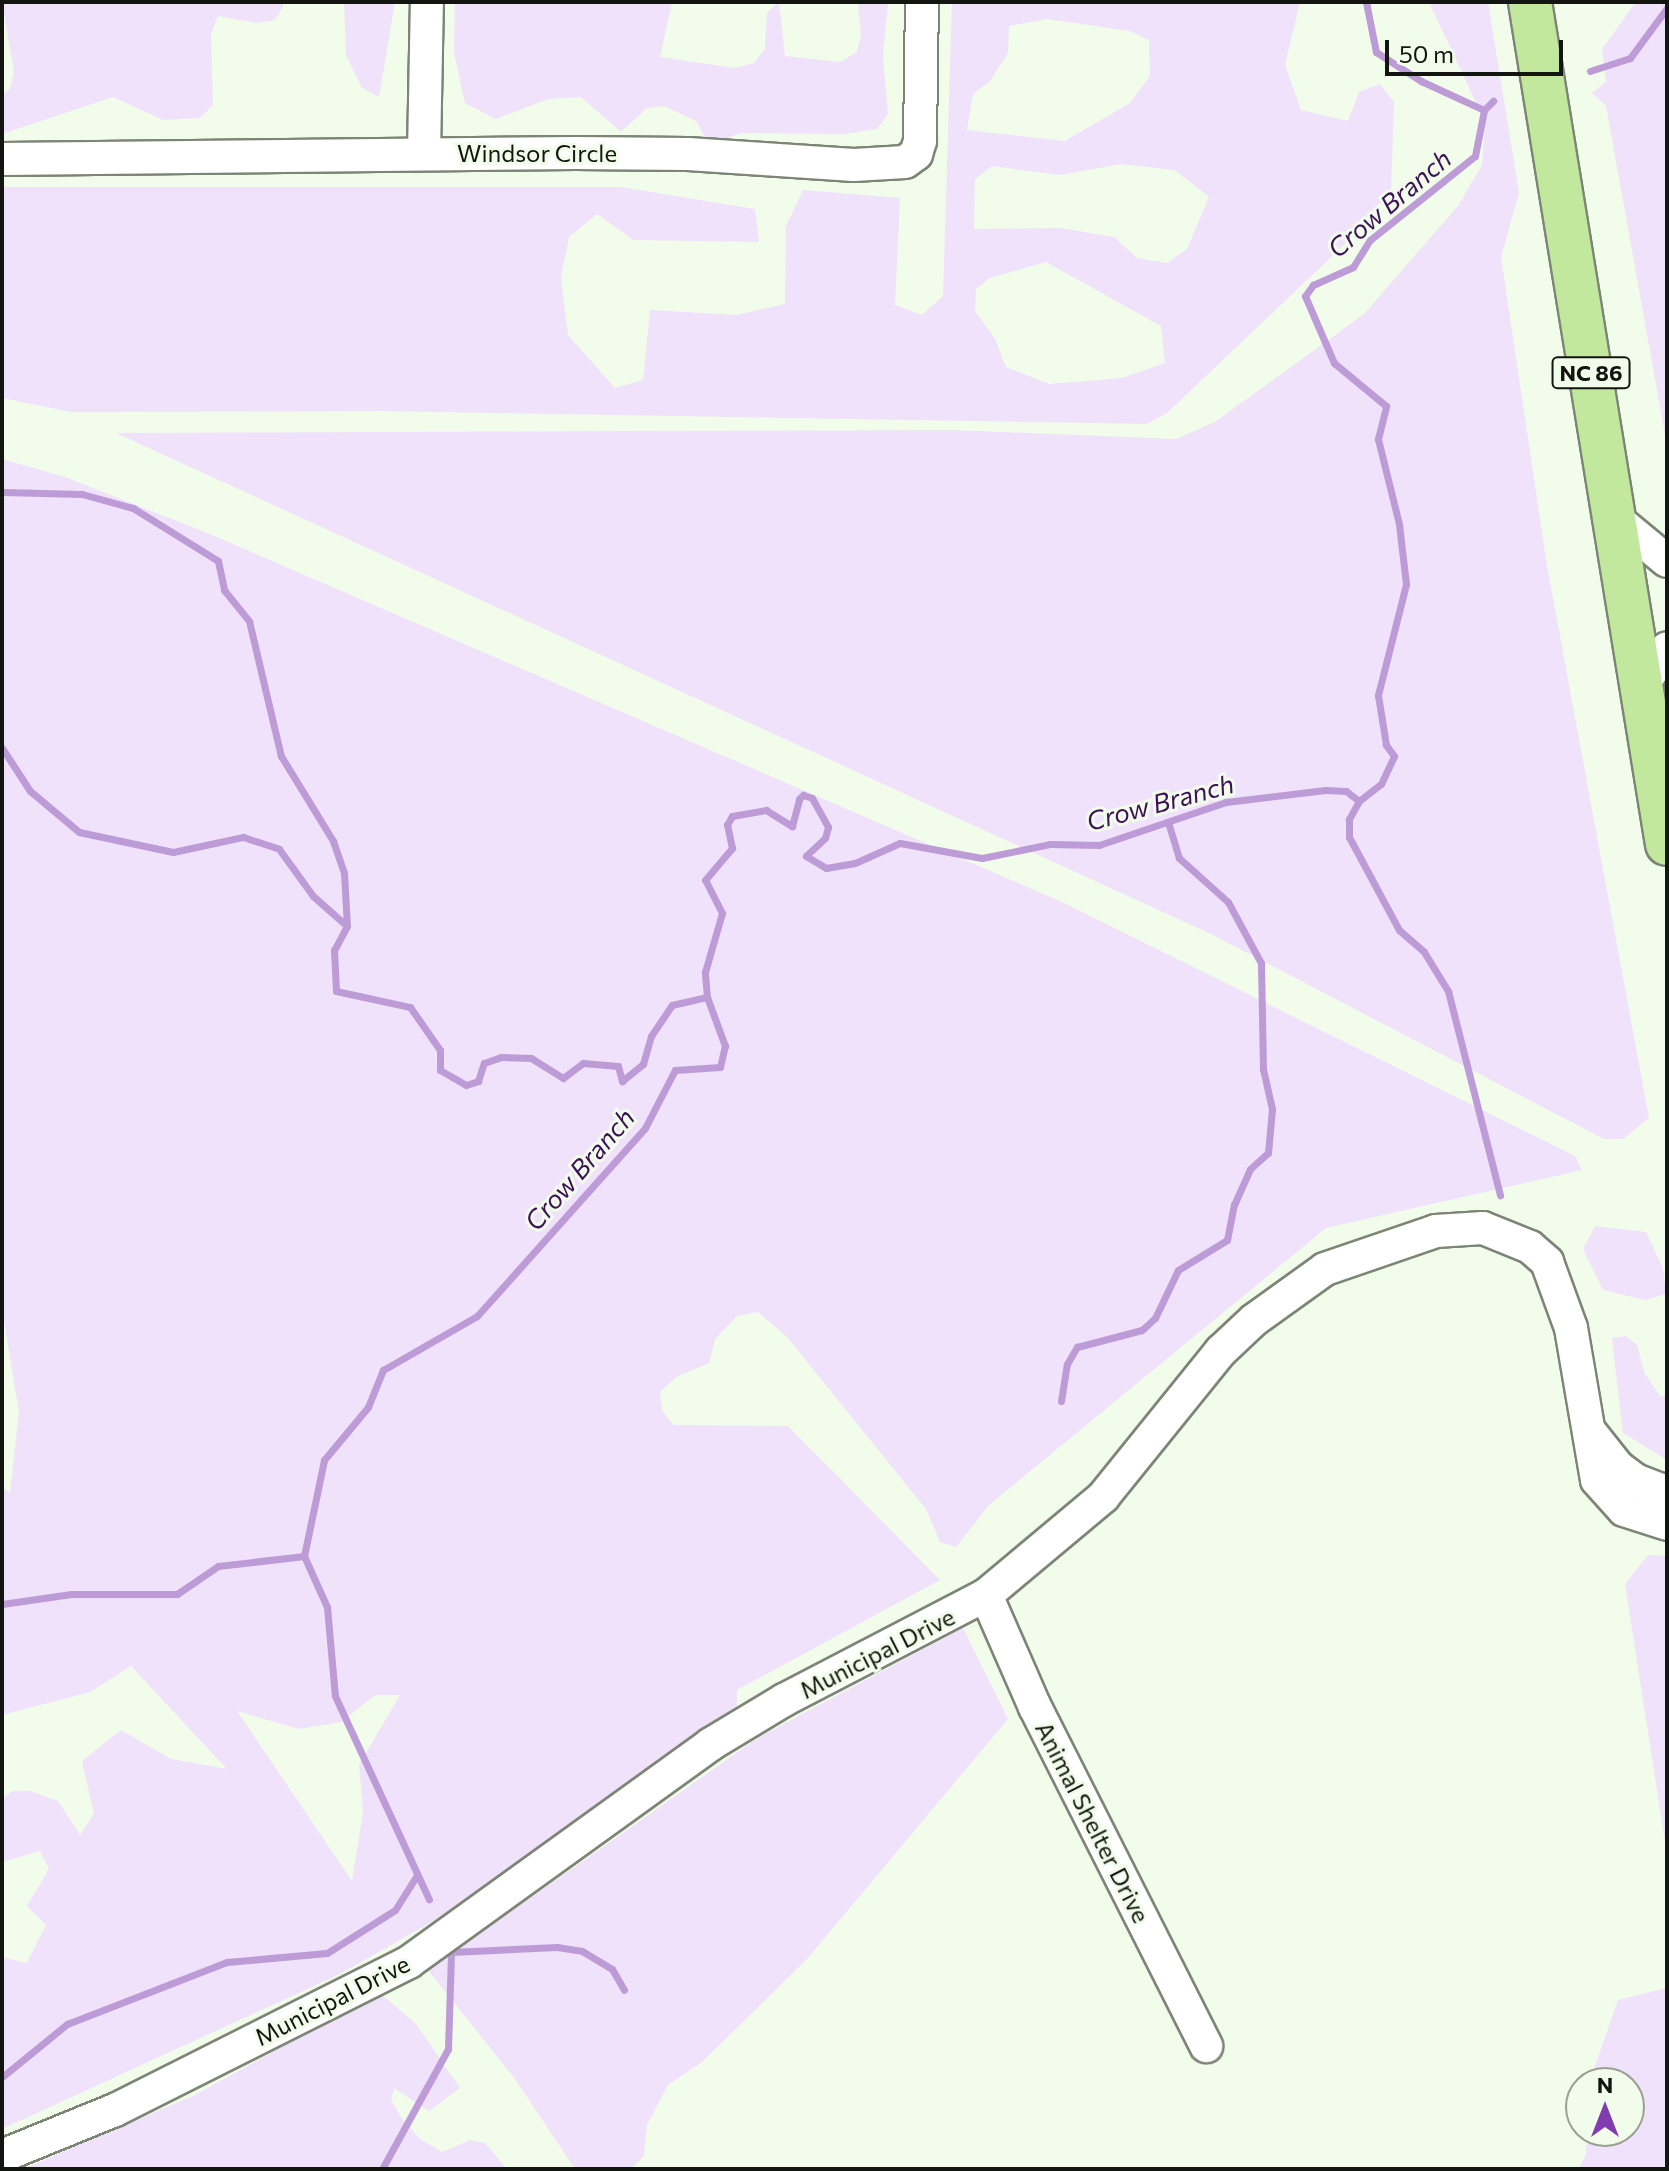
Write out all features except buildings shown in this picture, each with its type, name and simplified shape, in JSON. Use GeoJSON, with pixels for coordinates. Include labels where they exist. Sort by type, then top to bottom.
{"type":"FeatureCollection","features":[{"type":"Feature","properties":{"kind":"main road","name":"NC 86"},"geometry":{"type":"LineString","coordinates":[[1530,2],[1667,844]]}},
{"type":"Feature","properties":{"kind":"street"},"geometry":{"type":"LineString","coordinates":[[424,153],[427,2]]}},
{"type":"Feature","properties":{"kind":"street","name":"Windsor Circle"},"geometry":{"type":"LineString","coordinates":[[2,159],[424,153],[688,154],[854,165],[905,162],[916,154],[920,141],[922,2]]}},
{"type":"Feature","properties":{"kind":"street"},"geometry":{"type":"LineString","coordinates":[[1615,518],[1667,561]]}},
{"type":"Feature","properties":{"kind":"street"},"geometry":{"type":"LineString","coordinates":[[1642,686],[1667,648]]}},
{"type":"Feature","properties":{"kind":"street","name":"Municipal Drive"},"geometry":{"type":"LineString","coordinates":[[2,2156],[115,2110],[409,1962],[711,1744],[784,1700],[986,1595],[1103,1497],[1221,1351],[1254,1320],[1325,1269],[1436,1231],[1483,1228],[1507,1234],[1547,1262],[1571,1328],[1597,1480],[1605,1495],[1624,1510],[1667,1524]]}},
{"type":"Feature","properties":{"kind":"street","name":"Municipal Drive"},"geometry":{"type":"LineString","coordinates":[[1591,1433],[1626,1474],[1667,1492]]}},
{"type":"Feature","properties":{"kind":"street","name":"Animal Shelter Drive"},"geometry":{"type":"LineString","coordinates":[[986,1595],[1035,1707],[1206,2046]]}},
{"type":"Feature","properties":{"kind":"shaded area"},"geometry":{"type":"Polygon","coordinates":[[[2,2],[280,2],[284,5],[275,20],[256,23],[218,16],[211,34],[213,105],[200,118],[163,120],[113,97],[2,134],[2,95],[10,89],[14,72],[2,2]]]}},
{"type":"Feature","properties":{"kind":"shaded area"},"geometry":{"type":"Polygon","coordinates":[[[344,2],[395,2],[379,97],[362,88],[346,55],[344,2]]]}},
{"type":"Feature","properties":{"kind":"shaded area"},"geometry":{"type":"Polygon","coordinates":[[[455,2],[672,2],[660,57],[735,68],[754,63],[765,49],[767,13],[779,2],[785,56],[840,62],[857,52],[861,35],[858,2],[888,2],[883,57],[888,114],[877,129],[845,134],[740,133],[723,140],[705,137],[696,121],[664,106],[647,108],[621,132],[581,97],[548,99],[496,119],[465,103],[454,53],[455,2]]]}},
{"type":"Feature","properties":{"kind":"shaded area"},"geometry":{"type":"Polygon","coordinates":[[[952,2],[1300,2],[1285,65],[1301,110],[1348,121],[1359,92],[1380,84],[1394,102],[1391,192],[1364,226],[1167,413],[1147,424],[380,411],[71,412],[2,398],[2,187],[621,187],[755,209],[759,242],[633,240],[597,214],[569,237],[561,278],[568,335],[615,388],[643,380],[650,310],[737,315],[785,304],[786,226],[803,190],[900,198],[895,305],[922,315],[943,296],[952,2]],[[1047,19],[1009,26],[1008,53],[990,81],[973,94],[967,130],[1065,141],[1130,103],[1150,76],[1149,40],[1130,31],[1047,19]],[[1121,164],[1060,175],[992,166],[975,179],[974,229],[1061,228],[1114,237],[1137,258],[1167,263],[1187,249],[1209,197],[1175,170],[1121,164]],[[1046,262],[990,278],[976,289],[975,311],[995,339],[1006,367],[1049,384],[1122,378],[1165,363],[1161,326],[1046,262]]]}},
{"type":"Feature","properties":{"kind":"shaded area"},"geometry":{"type":"Polygon","coordinates":[[[1429,2],[1488,2],[1519,193],[1501,257],[1547,566],[1649,1118],[1623,1139],[1604,1139],[1211,934],[116,433],[951,430],[1176,439],[1215,422],[1364,314],[1458,206],[1482,165],[1485,122],[1429,2]]]}},
{"type":"Feature","properties":{"kind":"shaded area"},"geometry":{"type":"Polygon","coordinates":[[[1636,2],[1667,2],[1667,446],[1606,106],[1592,93],[1606,82],[1602,49],[1636,2]]]}},
{"type":"Feature","properties":{"kind":"shaded area"},"geometry":{"type":"Polygon","coordinates":[[[2,459],[65,477],[205,532],[1062,902],[1575,1156],[1582,1170],[1326,1228],[989,1505],[956,1547],[940,1542],[926,1509],[787,1337],[758,1312],[737,1316],[715,1339],[709,1363],[676,1377],[660,1392],[662,1411],[674,1425],[788,1426],[940,1580],[737,1690],[737,1710],[516,1874],[340,1974],[2,2129],[2,1957],[27,1963],[46,1925],[27,1906],[49,1869],[40,1851],[2,1862],[2,1799],[12,1791],[30,1791],[58,1801],[80,1835],[94,1814],[82,1761],[121,1730],[171,1759],[227,1769],[131,1666],[90,1692],[2,1715],[2,1487],[10,1493],[19,1412],[2,1309],[2,459]],[[375,1695],[341,1722],[299,1729],[237,1711],[352,1881],[363,1812],[359,1765],[400,1695],[375,1695]]]}},
{"type":"Feature","properties":{"kind":"shaded area"},"geometry":{"type":"Polygon","coordinates":[[[1595,1226],[1646,1232],[1663,1268],[1666,1294],[1645,1300],[1603,1290],[1583,1249],[1595,1226]]]}},
{"type":"Feature","properties":{"kind":"shaded area"},"geometry":{"type":"Polygon","coordinates":[[[1626,1336],[1637,1345],[1645,1374],[1661,1397],[1667,1394],[1667,1460],[1623,1433],[1612,1338],[1626,1336]]]}},
{"type":"Feature","properties":{"kind":"shaded area"},"geometry":{"type":"Polygon","coordinates":[[[1648,1555],[1667,1556],[1667,1855],[1625,1584],[1648,1555]]]}},
{"type":"Feature","properties":{"kind":"shaded area"},"geometry":{"type":"Polygon","coordinates":[[[963,1628],[1008,1719],[807,1959],[702,2062],[668,2085],[647,2125],[644,2156],[631,2169],[575,2169],[515,2079],[428,1970],[759,1737],[963,1628]]]}},
{"type":"Feature","properties":{"kind":"shaded area"},"geometry":{"type":"Polygon","coordinates":[[[1667,1988],[1667,2169],[1578,2169],[1586,2155],[1586,2147],[1645,2147],[1645,2067],[1595,2067],[1618,2000],[1667,1988]]]}},
{"type":"Feature","properties":{"kind":"shaded area"},"geometry":{"type":"Polygon","coordinates":[[[380,1993],[416,2024],[460,2088],[429,2111],[394,2088],[391,2100],[401,2117],[420,2139],[442,2152],[470,2140],[485,2143],[507,2169],[23,2169],[195,2095],[380,1993]]]}},
{"type":"Feature","properties":{"kind":"waterway"},"geometry":{"type":"LineString","coordinates":[[1366,2],[1376,52],[1421,81],[1484,110]]}},
{"type":"Feature","properties":{"kind":"waterway","name":"Crow Branch"},"geometry":{"type":"LineString","coordinates":[[1590,71],[1630,58],[1667,8]]}},
{"type":"Feature","properties":{"kind":"waterway","name":"Crow Branch"},"geometry":{"type":"LineString","coordinates":[[2,1604],[71,1594],[177,1594],[218,1566],[304,1556],[324,1460],[368,1407],[383,1370],[477,1316],[645,1128],[675,1070],[720,1067],[725,1046],[707,997],[705,972],[722,913],[705,880],[732,848],[727,825],[732,816],[766,810],[792,826],[799,799],[803,795],[812,798],[828,827],[825,838],[806,856],[826,868],[855,863],[900,843],[982,858],[1050,844],[1099,845],[1226,802],[1325,790],[1346,791],[1359,801],[1381,784],[1394,756],[1386,745],[1378,695],[1406,584],[1399,524],[1378,439],[1386,406],[1334,363],[1305,296],[1313,285],[1353,267],[1370,240],[1475,156],[1484,110],[1493,101]]}},
{"type":"Feature","properties":{"kind":"waterway"},"geometry":{"type":"LineString","coordinates":[[2,492],[82,494],[133,508],[218,561],[224,590],[249,621],[281,756],[333,841],[344,873],[347,926]]}},
{"type":"Feature","properties":{"kind":"waterway"},"geometry":{"type":"LineString","coordinates":[[2,748],[30,791],[79,832],[173,852],[243,837],[279,849],[313,896],[347,926],[334,950],[336,991],[410,1007],[440,1050],[440,1070],[466,1085],[478,1081],[484,1063],[501,1057],[531,1058],[563,1078],[583,1063],[618,1066],[622,1081],[643,1064],[651,1036],[672,1005],[707,997]]}},
{"type":"Feature","properties":{"kind":"waterway"},"geometry":{"type":"LineString","coordinates":[[1359,801],[1349,819],[1349,837],[1399,930],[1424,952],[1448,991],[1500,1195]]}},
{"type":"Feature","properties":{"kind":"waterway"},"geometry":{"type":"LineString","coordinates":[[1061,1401],[1067,1364],[1077,1347],[1142,1330],[1155,1318],[1178,1270],[1227,1240],[1234,1205],[1250,1169],[1268,1153],[1272,1109],[1263,1069],[1261,963],[1228,902],[1179,858],[1168,822]]}},
{"type":"Feature","properties":{"kind":"waterway"},"geometry":{"type":"LineString","coordinates":[[304,1556],[327,1607],[335,1696],[429,1899]]}},
{"type":"Feature","properties":{"kind":"waterway"},"geometry":{"type":"LineString","coordinates":[[2,2077],[67,2024],[227,1962],[327,1953],[395,1910],[417,1875]]}},
{"type":"Feature","properties":{"kind":"waterway"},"geometry":{"type":"LineString","coordinates":[[382,2169],[448,2049],[451,1952],[557,1947],[582,1951],[612,1969],[624,1990]]}}]}
